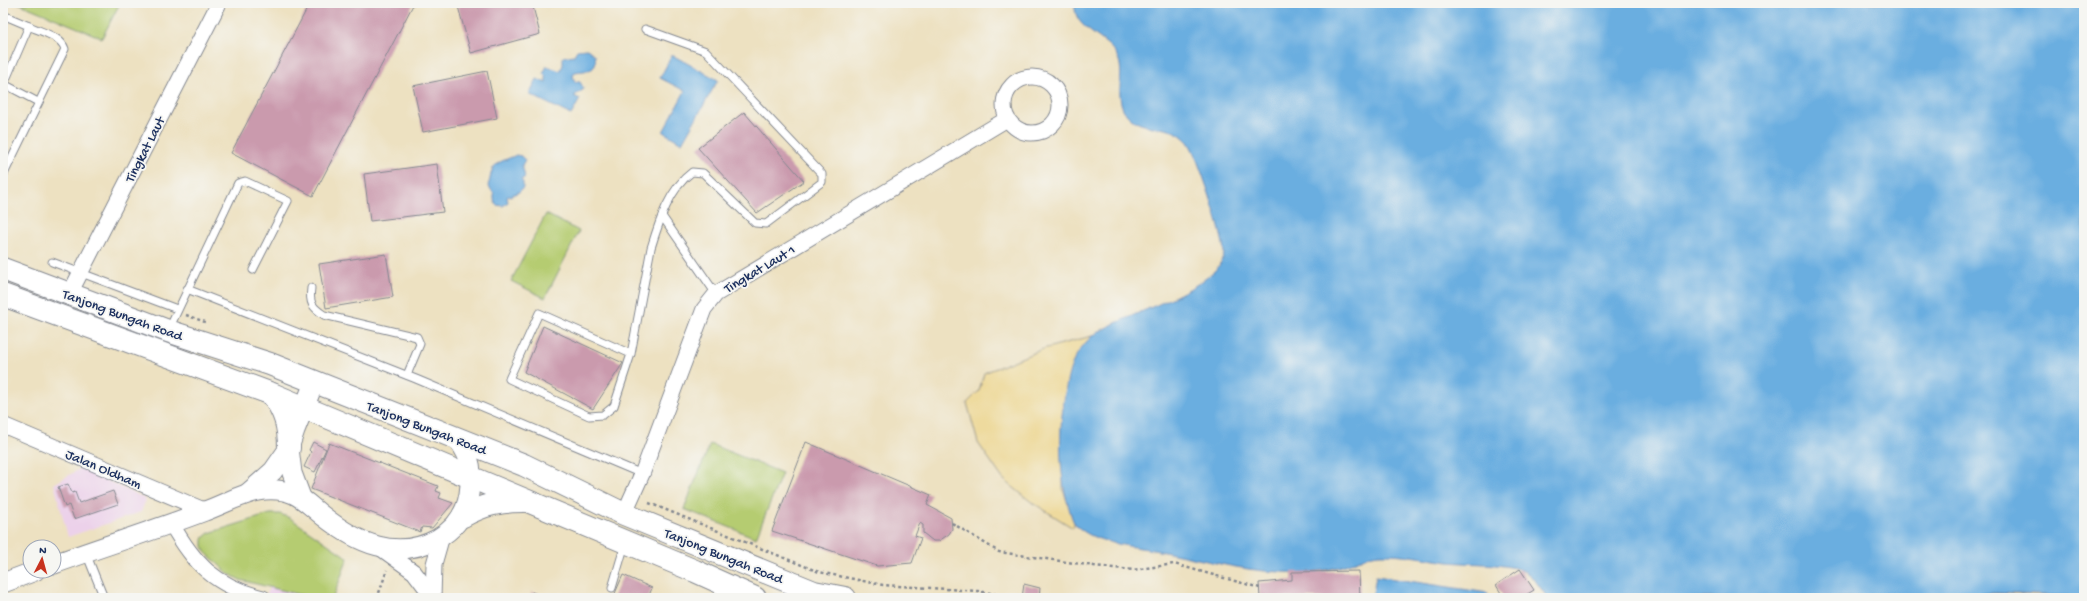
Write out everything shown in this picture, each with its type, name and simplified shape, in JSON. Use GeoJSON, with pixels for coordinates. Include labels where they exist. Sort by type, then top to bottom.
{"type":"FeatureCollection","features":[{"type":"Feature","properties":{"kind":"main road","name":"Tanjong Bungah Road"},"geometry":{"type":"LineString","coordinates":[[3,269],[168,331],[270,364],[314,383],[524,465],[624,514],[814,592],[845,598]]}},
{"type":"Feature","properties":{"kind":"main road","name":"Tanjong Bungah Road"},"geometry":{"type":"LineString","coordinates":[[3,295],[272,394],[625,542],[746,596]]}},
{"type":"Feature","properties":{"kind":"main road"},"geometry":{"type":"LineString","coordinates":[[272,394],[282,407],[286,419],[289,430],[289,448]]}},
{"type":"Feature","properties":{"kind":"main road"},"geometry":{"type":"LineString","coordinates":[[463,516],[484,506],[504,501],[528,501]]}},
{"type":"Feature","properties":{"kind":"street","name":"Tingkat Laut"},"geometry":{"type":"LineString","coordinates":[[70,295],[218,3]]}},
{"type":"Feature","properties":{"kind":"street","name":"Tingkat Laut 1"},"geometry":{"type":"LineString","coordinates":[[624,514],[642,474],[704,309],[716,294],[1007,119]]}},
{"type":"Feature","properties":{"kind":"street"},"geometry":{"type":"LineString","coordinates":[[248,493],[273,471],[289,448],[314,383]]}},
{"type":"Feature","properties":{"kind":"street","name":"Jalan Oldham"},"geometry":{"type":"LineString","coordinates":[[3,425],[206,511]]}},
{"type":"Feature","properties":{"kind":"street"},"geometry":{"type":"LineString","coordinates":[[379,547],[408,549],[432,542],[442,536],[463,516],[472,466],[470,458],[458,440]]}},
{"type":"Feature","properties":{"kind":"street"},"geometry":{"type":"LineString","coordinates":[[289,448],[292,474],[301,497]]}},
{"type":"Feature","properties":{"kind":"street"},"geometry":{"type":"LineString","coordinates":[[62,561],[206,511],[248,493],[276,490],[301,497],[337,526],[379,547],[414,572],[433,597]]}},
{"type":"Feature","properties":{"kind":"street"},"geometry":{"type":"LineString","coordinates":[[171,523],[185,547],[206,571],[219,581],[236,590],[263,598]]}},
{"type":"Feature","properties":{"kind":"street"},"geometry":{"type":"LineString","coordinates":[[433,597],[434,564],[442,536]]}},
{"type":"Feature","properties":{"kind":"street"},"geometry":{"type":"LineString","coordinates":[[3,582],[22,575]]}},
{"type":"Feature","properties":{"kind":"lane"},"geometry":{"type":"LineString","coordinates":[[3,15],[58,39],[63,43],[65,49],[3,176]]}},
{"type":"Feature","properties":{"kind":"lane"},"geometry":{"type":"LineString","coordinates":[[29,26],[3,84],[38,102]]}},
{"type":"Feature","properties":{"kind":"lane"},"geometry":{"type":"LineString","coordinates":[[631,354],[539,313],[509,380],[589,416],[603,415],[614,406],[631,354],[650,248],[662,216],[674,193],[686,177],[692,172],[703,173],[755,223],[761,225],[766,224],[822,182],[822,174],[706,52],[645,29]]}},
{"type":"Feature","properties":{"kind":"lane"},"geometry":{"type":"LineString","coordinates":[[168,331],[177,309],[238,183],[245,181],[288,201],[253,270]]}},
{"type":"Feature","properties":{"kind":"lane"},"geometry":{"type":"LineString","coordinates":[[662,216],[716,294]]}},
{"type":"Feature","properties":{"kind":"lane"},"geometry":{"type":"LineString","coordinates":[[52,262],[177,309]]}},
{"type":"Feature","properties":{"kind":"lane"},"geometry":{"type":"LineString","coordinates":[[311,288],[310,301],[313,308],[324,316],[417,337],[420,344],[407,375]]}},
{"type":"Feature","properties":{"kind":"lane"},"geometry":{"type":"LineString","coordinates":[[187,289],[407,375],[642,474]]}},
{"type":"Feature","properties":{"kind":"lane"},"geometry":{"type":"LineString","coordinates":[[612,588],[625,542]]}},
{"type":"Feature","properties":{"kind":"lane"},"geometry":{"type":"LineString","coordinates":[[86,553],[104,598]]}},
{"type":"Feature","properties":{"kind":"path"},"geometry":{"type":"LineString","coordinates":[[952,523],[999,552],[1094,566],[1133,570],[1174,564],[1260,588]]}},
{"type":"Feature","properties":{"kind":"path"},"geometry":{"type":"LineString","coordinates":[[379,593],[385,576]]}},
{"type":"Feature","properties":{"kind":"shaded area"},"geometry":{"type":"Polygon","coordinates":[[[81,468],[146,499],[141,512],[68,537],[54,484],[81,468]]]}},
{"type":"Feature","properties":{"kind":"shaded area"},"geometry":{"type":"Polygon","coordinates":[[[269,587],[314,598],[266,598],[269,587]]]}},
{"type":"Feature","properties":{"kind":"green space"},"geometry":{"type":"Polygon","coordinates":[[[18,3],[120,3],[102,38],[18,3]]]}},
{"type":"Feature","properties":{"kind":"green space"},"geometry":{"type":"Polygon","coordinates":[[[546,214],[579,231],[545,298],[511,281],[546,214]]]}},
{"type":"Feature","properties":{"kind":"green space"},"geometry":{"type":"Polygon","coordinates":[[[710,444],[782,473],[756,538],[684,509],[710,444]]]}},
{"type":"Feature","properties":{"kind":"green space"},"geometry":{"type":"Polygon","coordinates":[[[270,514],[280,514],[290,518],[348,558],[333,598],[314,598],[240,580],[229,574],[205,552],[203,538],[209,533],[270,514]]]}},
{"type":"Feature","properties":{"kind":"sand"},"geometry":{"type":"Polygon","coordinates":[[[1092,336],[1081,349],[1065,394],[1061,429],[1063,489],[1074,523],[1073,528],[1030,501],[1003,479],[978,443],[967,403],[979,391],[984,373],[1043,349],[1092,336]]]}},
{"type":"Feature","properties":{"kind":"sand"},"geometry":{"type":"Polygon","coordinates":[[[1997,593],[2084,598],[1835,598],[1997,593]]]}},
{"type":"Feature","properties":{"kind":"water"},"geometry":{"type":"Polygon","coordinates":[[[1075,3],[2084,3],[2084,597],[1997,593],[1835,598],[1548,598],[1529,574],[1518,569],[1500,565],[1449,562],[1406,555],[1379,554],[1321,571],[1265,571],[1112,543],[1083,531],[1076,525],[1072,517],[1066,497],[1061,462],[1062,415],[1068,378],[1075,358],[1083,345],[1094,335],[1107,327],[1168,300],[1207,278],[1219,266],[1224,253],[1220,231],[1210,196],[1198,162],[1188,142],[1173,131],[1140,124],[1129,117],[1121,103],[1121,70],[1117,56],[1112,49],[1084,26],[1079,20],[1075,12],[1075,3]]]}},
{"type":"Feature","properties":{"kind":"water"},"geometry":{"type":"Polygon","coordinates":[[[587,49],[595,55],[595,65],[591,70],[575,72],[573,76],[575,82],[580,82],[584,89],[574,96],[580,99],[571,115],[529,94],[537,79],[546,83],[546,77],[543,74],[547,66],[560,71],[563,65],[563,57],[574,55],[577,50],[587,49]]]}},
{"type":"Feature","properties":{"kind":"water"},"geometry":{"type":"Polygon","coordinates":[[[672,55],[718,80],[682,143],[663,132],[685,91],[660,78],[672,55]]]}},
{"type":"Feature","properties":{"kind":"water"},"geometry":{"type":"Polygon","coordinates":[[[516,155],[521,156],[525,160],[522,165],[525,177],[521,180],[523,182],[523,188],[519,192],[507,197],[508,202],[503,206],[496,205],[494,194],[488,185],[492,171],[498,163],[516,155]]]}},
{"type":"Feature","properties":{"kind":"water"},"geometry":{"type":"Polygon","coordinates":[[[1376,576],[1488,593],[1487,598],[1372,598],[1376,576]]]}},
{"type":"Feature","properties":{"kind":"building"},"geometry":{"type":"Polygon","coordinates":[[[310,3],[414,3],[313,196],[231,153],[310,3]]]}},
{"type":"Feature","properties":{"kind":"building"},"geometry":{"type":"Polygon","coordinates":[[[457,3],[532,3],[540,34],[471,53],[457,3]]]}},
{"type":"Feature","properties":{"kind":"building"},"geometry":{"type":"Polygon","coordinates":[[[487,71],[497,118],[423,132],[413,86],[487,71]]]}},
{"type":"Feature","properties":{"kind":"building"},"geometry":{"type":"Polygon","coordinates":[[[744,112],[804,181],[757,213],[698,148],[744,112]]]}},
{"type":"Feature","properties":{"kind":"building"},"geometry":{"type":"Polygon","coordinates":[[[437,164],[443,212],[370,221],[364,174],[437,164]]]}},
{"type":"Feature","properties":{"kind":"building"},"geometry":{"type":"Polygon","coordinates":[[[386,254],[393,297],[326,308],[319,264],[386,254]]]}},
{"type":"Feature","properties":{"kind":"building"},"geometry":{"type":"Polygon","coordinates":[[[543,326],[623,363],[593,409],[524,372],[543,326]]]}},
{"type":"Feature","properties":{"kind":"building"},"geometry":{"type":"Polygon","coordinates":[[[313,442],[326,449],[315,472],[304,467],[311,452],[309,450],[313,442]]]}},
{"type":"Feature","properties":{"kind":"building"},"geometry":{"type":"Polygon","coordinates":[[[806,442],[931,495],[927,505],[951,518],[952,529],[949,534],[939,541],[933,541],[923,533],[923,525],[920,523],[915,536],[921,538],[912,563],[877,566],[772,531],[806,442]]]}},
{"type":"Feature","properties":{"kind":"building"},"geometry":{"type":"Polygon","coordinates":[[[329,443],[438,486],[436,491],[441,493],[439,498],[453,503],[432,528],[422,527],[420,532],[311,489],[329,443]]]}},
{"type":"Feature","properties":{"kind":"building"},"geometry":{"type":"Polygon","coordinates":[[[68,484],[72,493],[75,492],[79,503],[113,491],[118,504],[74,519],[69,505],[65,507],[58,487],[68,484]]]}},
{"type":"Feature","properties":{"kind":"building"},"geometry":{"type":"Polygon","coordinates":[[[1520,569],[1534,590],[1521,598],[1504,598],[1496,585],[1520,569]]]}},
{"type":"Feature","properties":{"kind":"building"},"geometry":{"type":"Polygon","coordinates":[[[1359,571],[1360,598],[1260,598],[1259,583],[1292,580],[1292,572],[1359,571]]]}},
{"type":"Feature","properties":{"kind":"building"},"geometry":{"type":"Polygon","coordinates":[[[623,575],[652,588],[648,598],[613,598],[623,575]]]}},
{"type":"Feature","properties":{"kind":"building"},"geometry":{"type":"Polygon","coordinates":[[[1024,584],[1040,588],[1039,598],[1022,598],[1024,584]]]}},
{"type":"Feature","properties":{"kind":"building"},"geometry":{"type":"Polygon","coordinates":[[[532,592],[548,598],[530,598],[532,592]]]}}]}
